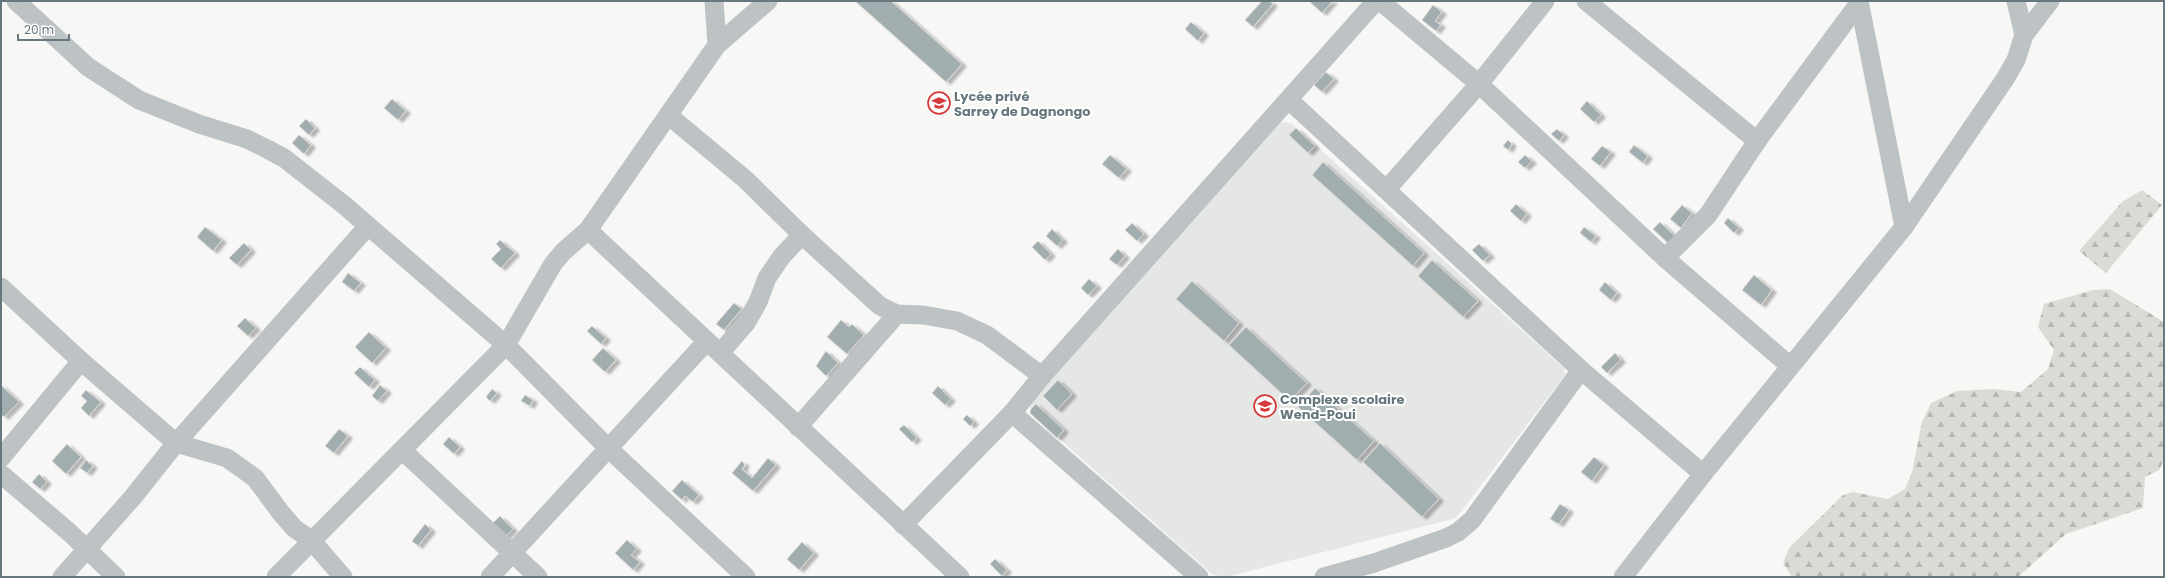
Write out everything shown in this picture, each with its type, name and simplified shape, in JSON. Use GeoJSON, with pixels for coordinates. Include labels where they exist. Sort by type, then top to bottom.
{"type":"FeatureCollection","features":[{"type":"Feature","properties":{"kind":"street"},"geometry":{"type":"LineString","coordinates":[[16,1],[88,67],[133,96],[199,124],[247,139],[284,158],[368,226],[506,345],[608,448],[746,577]]}},
{"type":"Feature","properties":{"kind":"street"},"geometry":{"type":"LineString","coordinates":[[714,1],[717,45]]}},
{"type":"Feature","properties":{"kind":"street"},"geometry":{"type":"LineString","coordinates":[[276,577],[506,345],[553,264],[563,252],[588,230],[717,45],[768,1]]}},
{"type":"Feature","properties":{"kind":"street"},"geometry":{"type":"LineString","coordinates":[[903,525],[1012,413],[1042,376],[1376,1]]}},
{"type":"Feature","properties":{"kind":"street"},"geometry":{"type":"LineString","coordinates":[[1380,1],[1479,84],[1665,258],[1790,366]]}},
{"type":"Feature","properties":{"kind":"street"},"geometry":{"type":"LineString","coordinates":[[1387,189],[1479,84],[1545,1]]}},
{"type":"Feature","properties":{"kind":"street"},"geometry":{"type":"LineString","coordinates":[[1586,1],[1758,141]]}},
{"type":"Feature","properties":{"kind":"street"},"geometry":{"type":"LineString","coordinates":[[2016,1],[2024,35]]}},
{"type":"Feature","properties":{"kind":"street"},"geometry":{"type":"LineString","coordinates":[[1623,577],[1703,474],[1904,227],[2005,79],[2016,60],[2024,35],[2050,1]]}},
{"type":"Feature","properties":{"kind":"street"},"geometry":{"type":"LineString","coordinates":[[1665,258],[1708,215],[1758,141],[1859,2]]}},
{"type":"Feature","properties":{"kind":"street"},"geometry":{"type":"LineString","coordinates":[[1859,2],[1904,227]]}},
{"type":"Feature","properties":{"kind":"street"},"geometry":{"type":"LineString","coordinates":[[1289,100],[1582,370],[1703,474]]}},
{"type":"Feature","properties":{"kind":"street"},"geometry":{"type":"LineString","coordinates":[[668,115],[745,180],[802,235],[880,306],[897,314],[923,315],[957,321],[987,335],[1042,376]]}},
{"type":"Feature","properties":{"kind":"street"},"geometry":{"type":"LineString","coordinates":[[62,577],[133,497],[176,443],[368,226]]}},
{"type":"Feature","properties":{"kind":"street"},"geometry":{"type":"LineString","coordinates":[[588,230],[960,577]]}},
{"type":"Feature","properties":{"kind":"street"},"geometry":{"type":"LineString","coordinates":[[490,577],[513,554],[608,448],[713,347],[746,323],[758,302],[767,278],[782,256],[802,235]]}},
{"type":"Feature","properties":{"kind":"street"},"geometry":{"type":"LineString","coordinates":[[1,288],[81,361],[176,443],[228,458],[241,466],[255,478],[294,528],[311,540],[343,577]]}},
{"type":"Feature","properties":{"kind":"street"},"geometry":{"type":"LineString","coordinates":[[798,427],[897,314]]}},
{"type":"Feature","properties":{"kind":"street"},"geometry":{"type":"LineString","coordinates":[[1,458],[81,361]]}},
{"type":"Feature","properties":{"kind":"street"},"geometry":{"type":"LineString","coordinates":[[1324,577],[1374,563],[1458,532],[1472,520],[1582,370]]}},
{"type":"Feature","properties":{"kind":"street"},"geometry":{"type":"LineString","coordinates":[[1012,413],[1199,577]]}},
{"type":"Feature","properties":{"kind":"street"},"geometry":{"type":"LineString","coordinates":[[402,450],[538,577]]}},
{"type":"Feature","properties":{"kind":"street"},"geometry":{"type":"LineString","coordinates":[[1,474],[70,533],[86,550],[116,577]]}},
{"type":"Feature","properties":{"kind":"shaded area"},"geometry":{"type":"Polygon","coordinates":[[[1279,122],[1291,123],[1564,368],[1565,375],[1456,518],[1226,577],[1213,575],[1030,413],[1031,400],[1279,122]]]}},
{"type":"Feature","properties":{"kind":"green space"},"geometry":{"type":"Polygon","coordinates":[[[2142,190],[2162,205],[2106,273],[2079,251],[2122,202],[2142,190]]]}},
{"type":"Feature","properties":{"kind":"green space"},"geometry":{"type":"Polygon","coordinates":[[[2110,289],[2164,322],[2164,460],[2159,470],[2145,477],[2143,508],[2066,534],[2018,577],[1792,577],[1783,563],[1789,548],[1843,495],[1853,492],[1888,499],[1905,489],[1912,472],[1922,422],[1931,403],[1957,391],[1992,389],[2021,392],[2048,369],[2054,350],[2038,327],[2044,304],[2093,290],[2110,289]]]}},
{"type":"Feature","properties":{"kind":"building"},"geometry":{"type":"Polygon","coordinates":[[[855,1],[891,1],[962,64],[946,82],[855,1]]]}},
{"type":"Feature","properties":{"kind":"building"},"geometry":{"type":"Polygon","coordinates":[[[1262,1],[1269,1],[1273,4],[1253,27],[1245,20],[1262,1]]]}},
{"type":"Feature","properties":{"kind":"building"},"geometry":{"type":"Polygon","coordinates":[[[1309,1],[1333,1],[1322,13],[1309,1]]]}},
{"type":"Feature","properties":{"kind":"building"},"geometry":{"type":"Polygon","coordinates":[[[1433,5],[1442,12],[1435,21],[1441,25],[1436,31],[1422,20],[1433,5]]]}},
{"type":"Feature","properties":{"kind":"building"},"geometry":{"type":"Polygon","coordinates":[[[1191,22],[1204,33],[1198,41],[1185,29],[1191,22]]]}},
{"type":"Feature","properties":{"kind":"building"},"geometry":{"type":"Polygon","coordinates":[[[1326,72],[1334,79],[1322,92],[1314,85],[1326,72]]]}},
{"type":"Feature","properties":{"kind":"building"},"geometry":{"type":"Polygon","coordinates":[[[392,99],[406,111],[398,120],[384,108],[392,99]]]}},
{"type":"Feature","properties":{"kind":"building"},"geometry":{"type":"Polygon","coordinates":[[[1587,101],[1601,115],[1594,122],[1580,109],[1587,101]]]}},
{"type":"Feature","properties":{"kind":"building"},"geometry":{"type":"Polygon","coordinates":[[[306,119],[315,128],[309,135],[299,126],[306,119]]]}},
{"type":"Feature","properties":{"kind":"building"},"geometry":{"type":"Polygon","coordinates":[[[1296,128],[1315,146],[1308,153],[1289,135],[1296,128]]]}},
{"type":"Feature","properties":{"kind":"building"},"geometry":{"type":"Polygon","coordinates":[[[1557,129],[1564,135],[1559,141],[1551,134],[1557,129]]]}},
{"type":"Feature","properties":{"kind":"building"},"geometry":{"type":"Polygon","coordinates":[[[299,135],[311,145],[304,154],[292,143],[299,135]]]}},
{"type":"Feature","properties":{"kind":"building"},"geometry":{"type":"Polygon","coordinates":[[[1508,140],[1512,144],[1508,150],[1503,146],[1508,140]]]}},
{"type":"Feature","properties":{"kind":"building"},"geometry":{"type":"Polygon","coordinates":[[[1634,145],[1648,156],[1643,163],[1629,152],[1634,145]]]}},
{"type":"Feature","properties":{"kind":"building"},"geometry":{"type":"Polygon","coordinates":[[[1602,146],[1611,152],[1600,166],[1591,159],[1602,146]]]}},
{"type":"Feature","properties":{"kind":"building"},"geometry":{"type":"Polygon","coordinates":[[[1110,155],[1127,169],[1119,178],[1102,164],[1110,155]]]}},
{"type":"Feature","properties":{"kind":"building"},"geometry":{"type":"Polygon","coordinates":[[[1525,155],[1532,161],[1525,168],[1518,162],[1525,155]]]}},
{"type":"Feature","properties":{"kind":"building"},"geometry":{"type":"Polygon","coordinates":[[[1323,162],[1424,253],[1413,266],[1312,175],[1323,162]]]}},
{"type":"Feature","properties":{"kind":"building"},"geometry":{"type":"Polygon","coordinates":[[[1516,204],[1527,214],[1521,221],[1510,211],[1516,204]]]}},
{"type":"Feature","properties":{"kind":"building"},"geometry":{"type":"Polygon","coordinates":[[[1682,205],[1692,213],[1681,228],[1670,219],[1682,205]]]}},
{"type":"Feature","properties":{"kind":"building"},"geometry":{"type":"Polygon","coordinates":[[[1728,218],[1739,228],[1734,233],[1724,223],[1728,218]]]}},
{"type":"Feature","properties":{"kind":"building"},"geometry":{"type":"Polygon","coordinates":[[[1660,222],[1677,238],[1670,245],[1653,229],[1660,222]]]}},
{"type":"Feature","properties":{"kind":"building"},"geometry":{"type":"Polygon","coordinates":[[[1132,223],[1144,234],[1137,241],[1125,230],[1132,223]]]}},
{"type":"Feature","properties":{"kind":"building"},"geometry":{"type":"Polygon","coordinates":[[[205,227],[222,240],[213,251],[197,237],[205,227]]]}},
{"type":"Feature","properties":{"kind":"building"},"geometry":{"type":"Polygon","coordinates":[[[1584,227],[1596,236],[1591,242],[1580,233],[1584,227]]]}},
{"type":"Feature","properties":{"kind":"building"},"geometry":{"type":"Polygon","coordinates":[[[1052,229],[1063,240],[1057,246],[1046,236],[1052,229]]]}},
{"type":"Feature","properties":{"kind":"building"},"geometry":{"type":"Polygon","coordinates":[[[500,240],[515,253],[501,268],[491,259],[501,249],[496,244],[500,240]]]}},
{"type":"Feature","properties":{"kind":"building"},"geometry":{"type":"Polygon","coordinates":[[[1038,241],[1051,254],[1045,260],[1032,247],[1038,241]]]}},
{"type":"Feature","properties":{"kind":"building"},"geometry":{"type":"Polygon","coordinates":[[[244,243],[251,250],[237,265],[229,258],[244,243]]]}},
{"type":"Feature","properties":{"kind":"building"},"geometry":{"type":"Polygon","coordinates":[[[1479,244],[1490,255],[1483,261],[1472,250],[1479,244]]]}},
{"type":"Feature","properties":{"kind":"building"},"geometry":{"type":"Polygon","coordinates":[[[1118,249],[1125,256],[1117,265],[1109,259],[1118,249]]]}},
{"type":"Feature","properties":{"kind":"building"},"geometry":{"type":"Polygon","coordinates":[[[1432,260],[1478,301],[1463,317],[1418,276],[1432,260]]]}},
{"type":"Feature","properties":{"kind":"building"},"geometry":{"type":"Polygon","coordinates":[[[348,273],[361,283],[354,291],[342,282],[348,273]]]}},
{"type":"Feature","properties":{"kind":"building"},"geometry":{"type":"Polygon","coordinates":[[[1754,275],[1772,290],[1761,305],[1742,290],[1754,275]]]}},
{"type":"Feature","properties":{"kind":"building"},"geometry":{"type":"Polygon","coordinates":[[[1089,279],[1097,286],[1088,295],[1081,288],[1089,279]]]}},
{"type":"Feature","properties":{"kind":"building"},"geometry":{"type":"Polygon","coordinates":[[[1192,281],[1239,323],[1224,341],[1176,299],[1192,281]]]}},
{"type":"Feature","properties":{"kind":"building"},"geometry":{"type":"Polygon","coordinates":[[[1605,282],[1617,293],[1611,300],[1599,290],[1605,282]]]}},
{"type":"Feature","properties":{"kind":"building"},"geometry":{"type":"Polygon","coordinates":[[[734,303],[742,309],[724,330],[716,324],[734,303]]]}},
{"type":"Feature","properties":{"kind":"building"},"geometry":{"type":"Polygon","coordinates":[[[245,318],[256,328],[248,336],[237,326],[245,318]]]}},
{"type":"Feature","properties":{"kind":"building"},"geometry":{"type":"Polygon","coordinates":[[[841,320],[849,327],[852,324],[864,335],[847,354],[827,337],[841,320]]]}},
{"type":"Feature","properties":{"kind":"building"},"geometry":{"type":"Polygon","coordinates":[[[592,326],[606,338],[601,344],[587,331],[592,326]]]}},
{"type":"Feature","properties":{"kind":"building"},"geometry":{"type":"Polygon","coordinates":[[[1246,327],[1307,383],[1290,401],[1229,345],[1246,327]]]}},
{"type":"Feature","properties":{"kind":"building"},"geometry":{"type":"Polygon","coordinates":[[[369,332],[386,348],[372,363],[355,347],[369,332]]]}},
{"type":"Feature","properties":{"kind":"building"},"geometry":{"type":"Polygon","coordinates":[[[603,348],[616,360],[605,372],[592,360],[603,348]]]}},
{"type":"Feature","properties":{"kind":"building"},"geometry":{"type":"Polygon","coordinates":[[[826,351],[838,363],[826,376],[816,366],[826,351]]]}},
{"type":"Feature","properties":{"kind":"building"},"geometry":{"type":"Polygon","coordinates":[[[1615,353],[1621,360],[1607,373],[1601,367],[1615,353]]]}},
{"type":"Feature","properties":{"kind":"building"},"geometry":{"type":"Polygon","coordinates":[[[360,367],[375,380],[369,387],[354,373],[360,367]]]}},
{"type":"Feature","properties":{"kind":"building"},"geometry":{"type":"Polygon","coordinates":[[[1058,380],[1072,394],[1057,410],[1043,396],[1058,380]]]}},
{"type":"Feature","properties":{"kind":"building"},"geometry":{"type":"Polygon","coordinates":[[[1,385],[19,402],[4,417],[1,414],[1,385]]]}},
{"type":"Feature","properties":{"kind":"building"},"geometry":{"type":"Polygon","coordinates":[[[380,385],[387,391],[378,401],[372,396],[380,385]]]}},
{"type":"Feature","properties":{"kind":"building"},"geometry":{"type":"Polygon","coordinates":[[[938,386],[951,399],[945,405],[932,393],[938,386]]]}},
{"type":"Feature","properties":{"kind":"building"},"geometry":{"type":"Polygon","coordinates":[[[1315,388],[1374,441],[1357,460],[1298,407],[1315,388]]]}},
{"type":"Feature","properties":{"kind":"building"},"geometry":{"type":"Polygon","coordinates":[[[492,389],[497,393],[490,401],[486,397],[492,389]]]}},
{"type":"Feature","properties":{"kind":"building"},"geometry":{"type":"Polygon","coordinates":[[[86,390],[101,402],[89,416],[81,408],[87,401],[81,396],[86,390]]]}},
{"type":"Feature","properties":{"kind":"building"},"geometry":{"type":"Polygon","coordinates":[[[525,395],[533,400],[530,406],[521,401],[525,395]]]}},
{"type":"Feature","properties":{"kind":"building"},"geometry":{"type":"Polygon","coordinates":[[[1036,404],[1064,430],[1057,438],[1030,413],[1031,409],[1036,404]]]}},
{"type":"Feature","properties":{"kind":"building"},"geometry":{"type":"Polygon","coordinates":[[[967,415],[974,422],[970,426],[963,419],[967,415]]]}},
{"type":"Feature","properties":{"kind":"building"},"geometry":{"type":"Polygon","coordinates":[[[904,425],[917,438],[912,442],[899,429],[904,425]]]}},
{"type":"Feature","properties":{"kind":"building"},"geometry":{"type":"Polygon","coordinates":[[[339,429],[348,436],[334,453],[325,446],[339,429]]]}},
{"type":"Feature","properties":{"kind":"building"},"geometry":{"type":"Polygon","coordinates":[[[449,437],[460,447],[454,454],[443,444],[449,437]]]}},
{"type":"Feature","properties":{"kind":"building"},"geometry":{"type":"Polygon","coordinates":[[[1380,443],[1439,499],[1422,517],[1363,462],[1380,443]]]}},
{"type":"Feature","properties":{"kind":"building"},"geometry":{"type":"Polygon","coordinates":[[[67,444],[81,457],[66,474],[52,461],[67,444]]]}},
{"type":"Feature","properties":{"kind":"building"},"geometry":{"type":"Polygon","coordinates":[[[1594,457],[1604,465],[1592,481],[1581,472],[1594,457]]]}},
{"type":"Feature","properties":{"kind":"building"},"geometry":{"type":"Polygon","coordinates":[[[768,458],[776,465],[753,491],[732,473],[742,461],[745,465],[742,469],[752,478],[768,458]]]}},
{"type":"Feature","properties":{"kind":"building"},"geometry":{"type":"Polygon","coordinates":[[[86,460],[93,466],[87,473],[80,468],[86,460]]]}},
{"type":"Feature","properties":{"kind":"building"},"geometry":{"type":"Polygon","coordinates":[[[39,474],[47,482],[40,489],[32,482],[39,474]]]}},
{"type":"Feature","properties":{"kind":"building"},"geometry":{"type":"Polygon","coordinates":[[[682,480],[699,495],[693,502],[685,496],[682,500],[672,491],[682,480]]]}},
{"type":"Feature","properties":{"kind":"building"},"geometry":{"type":"Polygon","coordinates":[[[1560,504],[1569,510],[1559,524],[1550,519],[1560,504]]]}},
{"type":"Feature","properties":{"kind":"building"},"geometry":{"type":"Polygon","coordinates":[[[500,516],[513,529],[505,537],[492,524],[500,516]]]}},
{"type":"Feature","properties":{"kind":"building"},"geometry":{"type":"Polygon","coordinates":[[[425,524],[431,530],[418,546],[412,541],[425,524]]]}},
{"type":"Feature","properties":{"kind":"building"},"geometry":{"type":"Polygon","coordinates":[[[627,540],[637,549],[631,555],[640,562],[633,570],[615,553],[627,540]]]}},
{"type":"Feature","properties":{"kind":"building"},"geometry":{"type":"Polygon","coordinates":[[[802,542],[814,553],[799,570],[787,559],[802,542]]]}},
{"type":"Feature","properties":{"kind":"building"},"geometry":{"type":"Polygon","coordinates":[[[995,559],[1007,570],[1002,576],[990,564],[995,559]]]}},
{"type":"Feature","properties":{"kind":"place","name":"Lycée privé Sarrey de Dagnongo"},"geometry":{"type":"Point","coordinates":[939,103]}},
{"type":"Feature","properties":{"kind":"place","name":"Complexe scolaire Wend-Poui"},"geometry":{"type":"Point","coordinates":[1265,406]}}]}
